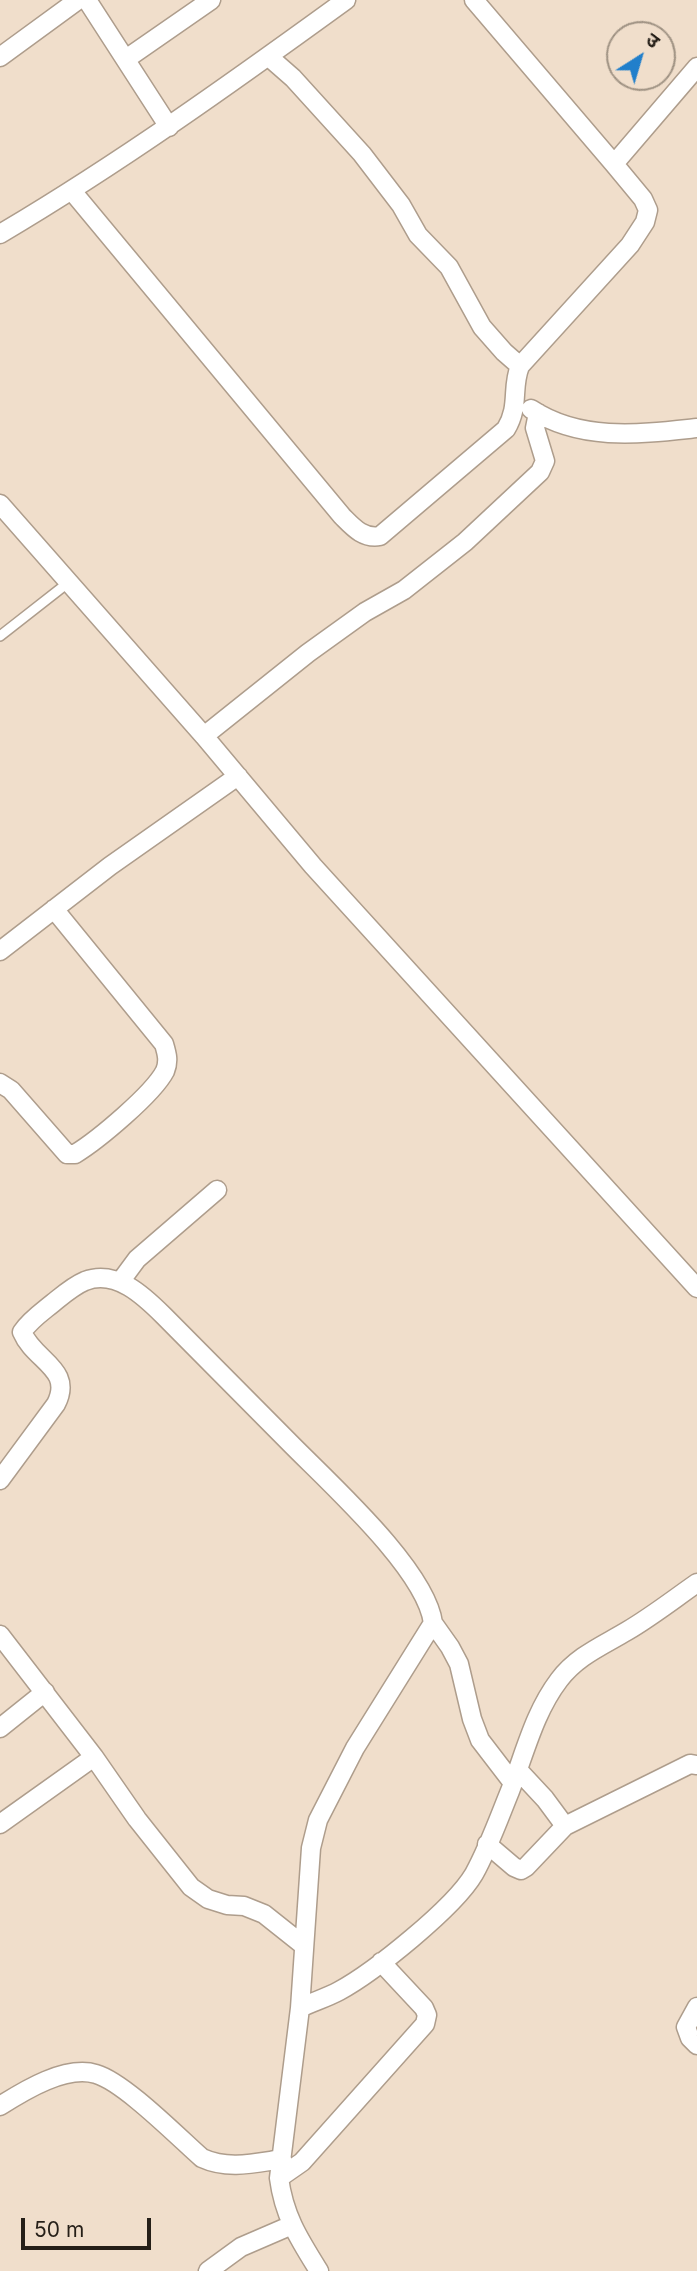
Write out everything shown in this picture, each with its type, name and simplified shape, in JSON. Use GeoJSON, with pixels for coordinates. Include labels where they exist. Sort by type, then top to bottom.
{"type":"FeatureCollection","features":[{"type":"Feature","properties":{"kind":"street"},"geometry":{"type":"LineString","coordinates":[[0,57],[78,0]]}},
{"type":"Feature","properties":{"kind":"street"},"geometry":{"type":"LineString","coordinates":[[87,0],[169,127]]}},
{"type":"Feature","properties":{"kind":"street"},"geometry":{"type":"LineString","coordinates":[[126,59],[211,0]]}},
{"type":"Feature","properties":{"kind":"street"},"geometry":{"type":"LineString","coordinates":[[0,234],[72,191],[169,127],[346,0]]}},
{"type":"Feature","properties":{"kind":"street"},"geometry":{"type":"LineString","coordinates":[[72,191],[253,411],[358,532],[373,537],[380,536],[506,429],[514,416],[514,379],[520,366],[630,246],[645,222],[648,210],[643,199],[614,164],[474,0]]}},
{"type":"Feature","properties":{"kind":"street"},"geometry":{"type":"LineString","coordinates":[[269,57],[293,78],[362,153],[401,205],[418,235],[449,267],[482,327],[520,366]]}},
{"type":"Feature","properties":{"kind":"street"},"geometry":{"type":"LineString","coordinates":[[614,164],[697,67]]}},
{"type":"Feature","properties":{"kind":"street"},"geometry":{"type":"LineString","coordinates":[[516,399],[538,413],[569,427],[608,434],[635,435],[697,428]]}},
{"type":"Feature","properties":{"kind":"street"},"geometry":{"type":"LineString","coordinates":[[204,736],[308,653],[365,612],[404,590],[455,550],[540,472],[545,461],[535,428],[538,413]]}},
{"type":"Feature","properties":{"kind":"street"},"geometry":{"type":"LineString","coordinates":[[0,504],[239,776],[313,866],[697,1288]]}},
{"type":"Feature","properties":{"kind":"street"},"geometry":{"type":"LineString","coordinates":[[0,951],[110,866],[239,776]]}},
{"type":"Feature","properties":{"kind":"street"},"geometry":{"type":"LineString","coordinates":[[0,1083],[11,1090],[67,1154],[75,1154],[151,1090],[165,1071],[169,1058],[164,1044],[54,909]]}},
{"type":"Feature","properties":{"kind":"street"},"geometry":{"type":"LineString","coordinates":[[121,1282],[137,1259],[217,1190]]}},
{"type":"Feature","properties":{"kind":"street"},"geometry":{"type":"LineString","coordinates":[[0,1480],[62,1392],[61,1380],[26,1341],[22,1332],[28,1323],[75,1286],[88,1280],[106,1279],[133,1288],[371,1525],[417,1583],[431,1610],[433,1623],[450,1647],[458,1664],[480,1740],[515,1776],[545,1799],[565,1826]]}},
{"type":"Feature","properties":{"kind":"street"},"geometry":{"type":"LineString","coordinates":[[300,2008],[337,1992],[381,1962],[462,1891],[475,1872],[539,1713],[557,1682],[586,1653],[628,1630],[697,1583]]}},
{"type":"Feature","properties":{"kind":"street"},"geometry":{"type":"LineString","coordinates":[[319,2271],[292,2225],[282,2200],[279,2178],[300,2008],[311,1848],[318,1820],[329,1795],[433,1623]]}},
{"type":"Feature","properties":{"kind":"street"},"geometry":{"type":"LineString","coordinates":[[1,1638],[45,1692],[137,1819],[191,1887],[208,1899],[227,1905],[244,1906],[264,1914],[303,1945]]}},
{"type":"Feature","properties":{"kind":"street"},"geometry":{"type":"LineString","coordinates":[[0,1728],[45,1692]]}},
{"type":"Feature","properties":{"kind":"street"},"geometry":{"type":"LineString","coordinates":[[0,1824],[94,1758]]}},
{"type":"Feature","properties":{"kind":"street"},"geometry":{"type":"LineString","coordinates":[[487,1844],[521,1870],[527,1867],[565,1826],[690,1765],[697,1765]]}},
{"type":"Feature","properties":{"kind":"street"},"geometry":{"type":"LineString","coordinates":[[279,2178],[302,2162],[425,2024],[427,2015],[424,2008],[381,1962]]}},
{"type":"Feature","properties":{"kind":"street"},"geometry":{"type":"LineString","coordinates":[[697,2007],[685,2027],[697,2045]]}},
{"type":"Feature","properties":{"kind":"street"},"geometry":{"type":"LineString","coordinates":[[0,2106],[57,2078],[75,2073],[94,2073],[115,2082],[209,2162],[235,2165],[282,2160]]}},
{"type":"Feature","properties":{"kind":"street"},"geometry":{"type":"LineString","coordinates":[[208,2271],[241,2247],[292,2225]]}},
{"type":"Feature","properties":{"kind":"lane"},"geometry":{"type":"LineString","coordinates":[[0,636],[69,582]]}}]}
